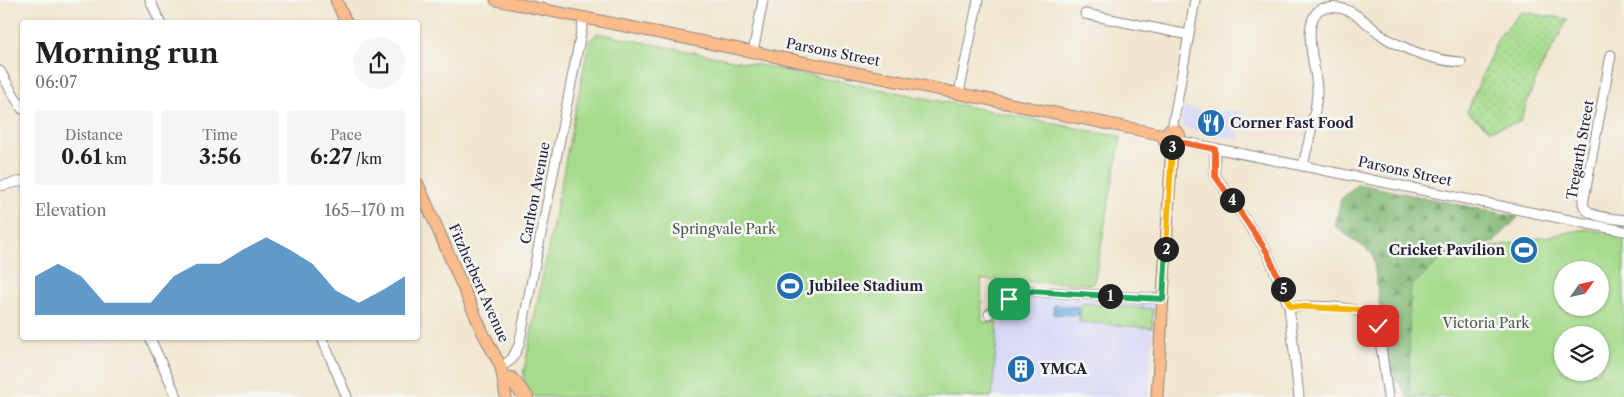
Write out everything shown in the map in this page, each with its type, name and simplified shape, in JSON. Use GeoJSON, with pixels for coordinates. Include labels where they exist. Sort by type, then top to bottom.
{"type":"FeatureCollection","features":[{"type":"Feature","properties":{"kind":"highway"},"geometry":{"type":"LineString","coordinates":[[511,379],[526,397]]}},
{"type":"Feature","properties":{"kind":"main road"},"geometry":{"type":"LineString","coordinates":[[336,0],[345,20]]}},
{"type":"Feature","properties":{"kind":"main road","name":"Parsons Street"},"geometry":{"type":"LineString","coordinates":[[496,0],[541,4],[584,18],[959,93],[1168,132]]}},
{"type":"Feature","properties":{"kind":"main road"},"geometry":{"type":"LineString","coordinates":[[1157,397],[1176,144],[1165,143],[1168,132]]}},
{"type":"Feature","properties":{"kind":"main road","name":"Fitzherbert Avenue"},"geometry":{"type":"LineString","coordinates":[[420,189],[483,333],[501,366],[506,397]]}},
{"type":"Feature","properties":{"kind":"main road"},"geometry":{"type":"LineString","coordinates":[[501,366],[511,379],[519,397]]}},
{"type":"Feature","properties":{"kind":"street"},"geometry":{"type":"LineString","coordinates":[[150,0],[159,20]]}},
{"type":"Feature","properties":{"kind":"street"},"geometry":{"type":"LineString","coordinates":[[753,52],[763,0]]}},
{"type":"Feature","properties":{"kind":"street"},"geometry":{"type":"LineString","coordinates":[[959,93],[978,0]]}},
{"type":"Feature","properties":{"kind":"street"},"geometry":{"type":"LineString","coordinates":[[1168,132],[1195,0]]}},
{"type":"Feature","properties":{"kind":"street"},"geometry":{"type":"LineString","coordinates":[[1303,166],[1317,93],[1310,36],[1314,16],[1320,9],[1333,9],[1359,14],[1381,35],[1392,42],[1445,61],[1462,62]]}},
{"type":"Feature","properties":{"kind":"street"},"geometry":{"type":"LineString","coordinates":[[1085,14],[1189,35]]}},
{"type":"Feature","properties":{"kind":"street","name":"Carlton Avenue"},"geometry":{"type":"LineString","coordinates":[[501,366],[516,354],[519,345],[584,18]]}},
{"type":"Feature","properties":{"kind":"street","name":"Tregarth Street"},"geometry":{"type":"LineString","coordinates":[[1611,55],[1582,204],[1591,213],[1624,220]]}},
{"type":"Feature","properties":{"kind":"street"},"geometry":{"type":"LineString","coordinates":[[0,71],[20,106]]}},
{"type":"Feature","properties":{"kind":"street","name":"Parsons Street"},"geometry":{"type":"LineString","coordinates":[[1176,144],[1215,149],[1303,166],[1624,232]]}},
{"type":"Feature","properties":{"kind":"street"},"geometry":{"type":"LineString","coordinates":[[1215,149],[1215,176],[1267,252],[1290,306],[1299,397]]}},
{"type":"Feature","properties":{"kind":"street"},"geometry":{"type":"LineString","coordinates":[[0,186],[20,181]]}},
{"type":"Feature","properties":{"kind":"street"},"geometry":{"type":"LineString","coordinates":[[989,314],[1009,299],[1030,291],[1163,299]]}},
{"type":"Feature","properties":{"kind":"street"},"geometry":{"type":"LineString","coordinates":[[1290,306],[1360,310],[1371,316],[1378,326],[1388,397]]}},
{"type":"Feature","properties":{"kind":"street"},"geometry":{"type":"LineString","coordinates":[[151,340],[177,397]]}},
{"type":"Feature","properties":{"kind":"street"},"geometry":{"type":"LineString","coordinates":[[323,340],[347,397]]}},
{"type":"Feature","properties":{"kind":"shaded area"},"geometry":{"type":"Polygon","coordinates":[[[1184,107],[1220,114],[1224,109],[1243,112],[1238,140],[1185,128],[1181,123],[1184,107]]]}},
{"type":"Feature","properties":{"kind":"shaded area"},"geometry":{"type":"Polygon","coordinates":[[[1032,296],[1151,301],[1155,306],[1148,397],[992,397],[997,333],[1007,310],[1032,296]]]}},
{"type":"Feature","properties":{"kind":"green space"},"geometry":{"type":"Polygon","coordinates":[[[1521,12],[1568,19],[1538,74],[1520,122],[1490,130],[1467,112],[1499,36],[1521,12]]]}},
{"type":"Feature","properties":{"kind":"green space","name":"Springvale Park"},"geometry":{"type":"Polygon","coordinates":[[[597,33],[1121,137],[1094,284],[981,280],[982,322],[998,322],[992,397],[535,397],[525,387],[523,375],[589,42],[597,33]]]}},
{"type":"Feature","properties":{"kind":"green space"},"geometry":{"type":"Polygon","coordinates":[[[1358,184],[1518,217],[1494,242],[1454,252],[1441,268],[1442,397],[1408,397],[1387,364],[1373,254],[1335,226],[1341,199],[1358,184]]]}},
{"type":"Feature","properties":{"kind":"green space","name":"Victoria Park"},"geometry":{"type":"Polygon","coordinates":[[[1586,229],[1624,236],[1624,397],[1410,397],[1409,314],[1411,287],[1444,256],[1586,229]]]}},
{"type":"Feature","properties":{"kind":"green space"},"geometry":{"type":"Polygon","coordinates":[[[1081,303],[1153,309],[1152,328],[1079,322],[1081,303]]]}},
{"type":"Feature","properties":{"kind":"water"},"geometry":{"type":"Polygon","coordinates":[[[1054,305],[1079,307],[1079,315],[1053,314],[1054,305]]]}},
{"type":"Feature","properties":{"kind":"place","name":"Corner Fast Food"},"geometry":{"type":"Point","coordinates":[1211,123]}},
{"type":"Feature","properties":{"kind":"place","name":"Cricket Pavilion"},"geometry":{"type":"Point","coordinates":[1524,250]}},
{"type":"Feature","properties":{"kind":"place","name":"Jubilee Stadium"},"geometry":{"type":"Point","coordinates":[790,286]}},
{"type":"Feature","properties":{"kind":"place","name":"YMCA"},"geometry":{"type":"Point","coordinates":[1021,369]}},
{"type":"Feature","properties":{"kind":"route"},"geometry":{"type":"LineString","coordinates":[[1009,299],[1030,291],[1163,299],[1172,146],[1179,142],[1215,149],[1215,176],[1267,252],[1290,306],[1360,310],[1371,316],[1378,326]]}}]}
